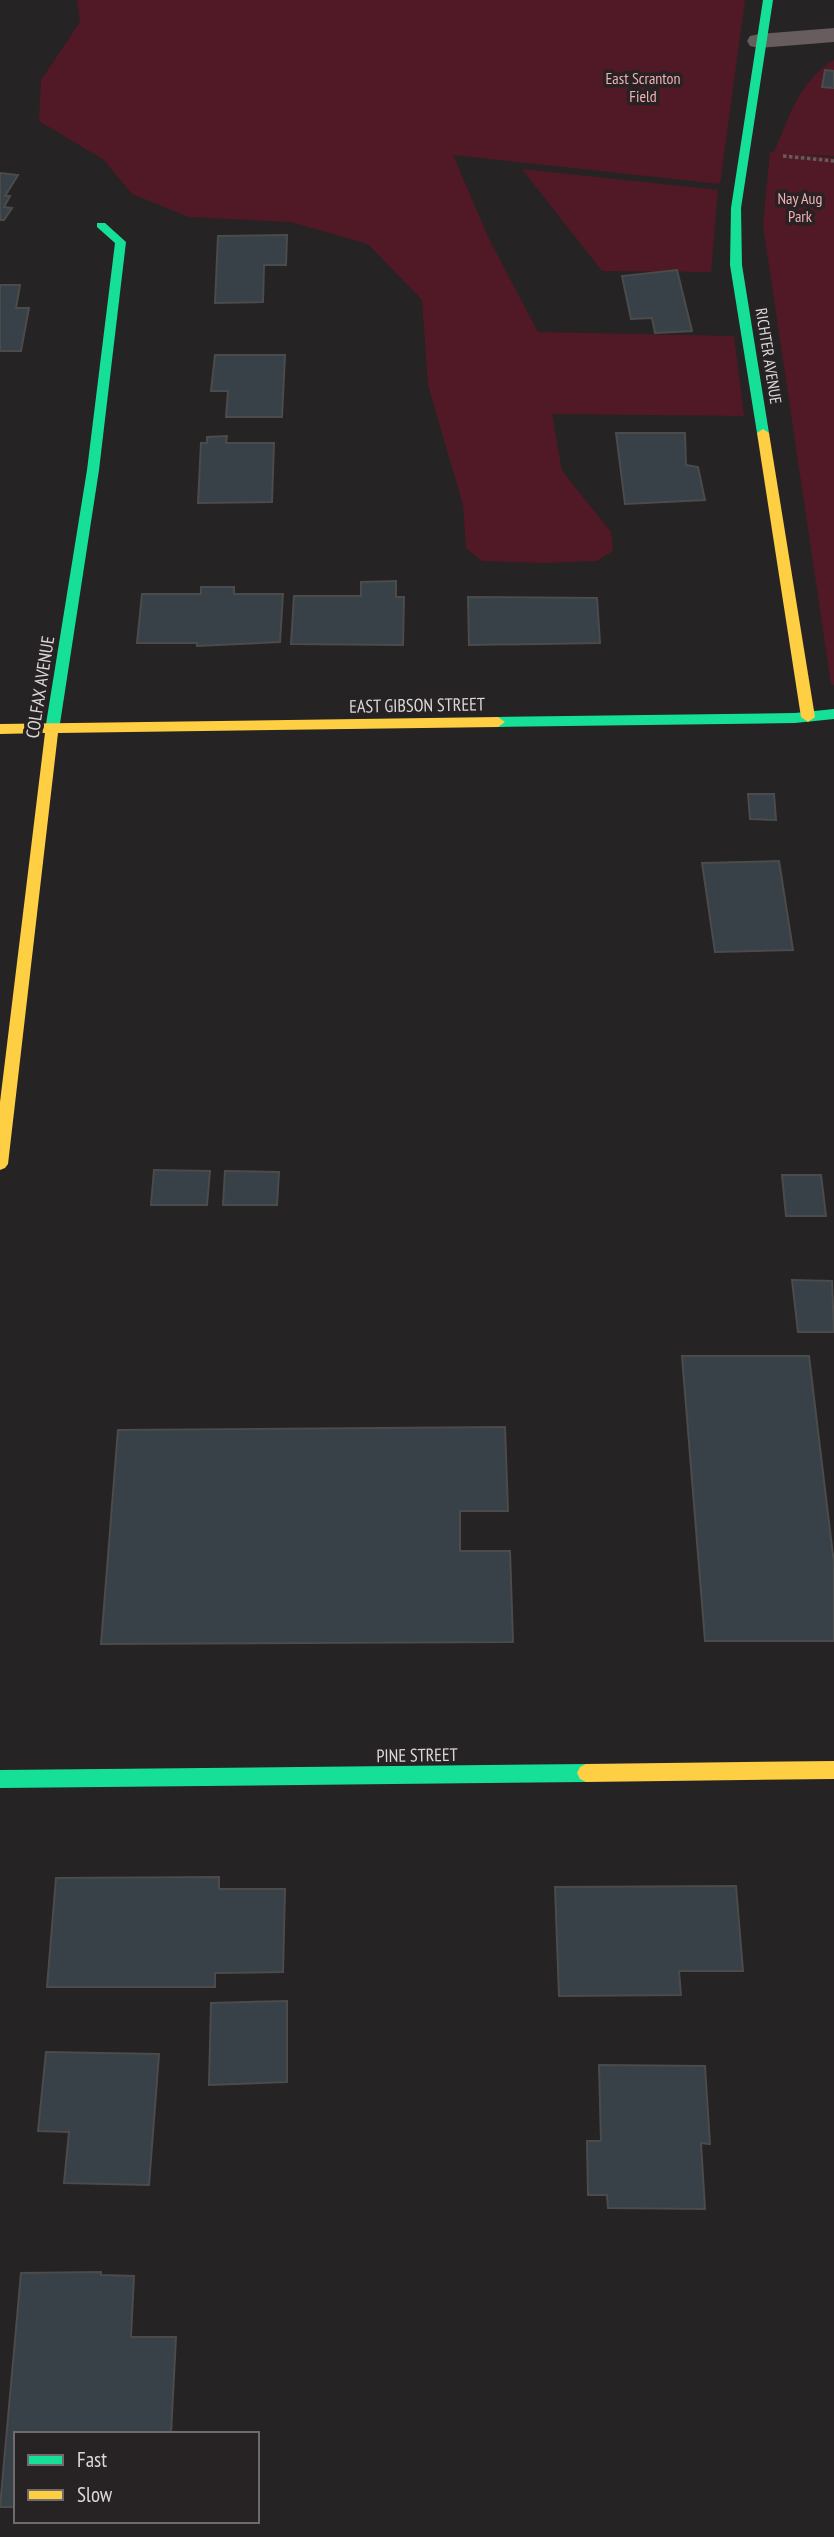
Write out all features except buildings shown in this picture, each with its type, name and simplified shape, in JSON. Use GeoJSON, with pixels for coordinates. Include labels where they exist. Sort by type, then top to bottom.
{"type":"FeatureCollection","features":[{"type":"Feature","properties":{"kind":"street","name":"RICHTER AVENUE"},"geometry":{"type":"LineString","coordinates":[[768,0],[759,41],[736,208],[736,265],[808,717]]}},
{"type":"Feature","properties":{"kind":"street"},"geometry":{"type":"LineString","coordinates":[[759,41],[834,35]]}},
{"type":"Feature","properties":{"kind":"street","name":"COLFAX AVENUE"},"geometry":{"type":"LineString","coordinates":[[0,1164],[52,729],[93,470],[121,242],[101,225]]}},
{"type":"Feature","properties":{"kind":"street","name":"EAST GIBSON STREET"},"geometry":{"type":"LineString","coordinates":[[0,729],[808,717],[834,714]]}},
{"type":"Feature","properties":{"kind":"street","name":"PINE STREET"},"geometry":{"type":"LineString","coordinates":[[0,1779],[834,1770]]}},
{"type":"Feature","properties":{"kind":"path"},"geometry":{"type":"LineString","coordinates":[[744,152],[834,161]]}},
{"type":"Feature","properties":{"kind":"green space","name":"East Scranton Field"},"geometry":{"type":"Polygon","coordinates":[[[77,0],[745,0],[720,184],[453,155],[490,241],[538,332],[734,336],[744,416],[552,414],[562,471],[611,532],[613,551],[596,561],[482,561],[466,548],[463,505],[428,385],[422,300],[368,244],[291,222],[189,217],[132,194],[104,160],[39,121],[41,80],[80,22],[77,0]]]}},
{"type":"Feature","properties":{"kind":"green space","name":"Nay Aug Park"},"geometry":{"type":"Polygon","coordinates":[[[834,60],[834,156],[800,154],[834,158],[834,685],[831,684],[763,225],[770,152],[774,152],[804,89],[812,78],[834,60]]]}},
{"type":"Feature","properties":{"kind":"green space"},"geometry":{"type":"Polygon","coordinates":[[[522,169],[718,190],[711,272],[602,271],[522,169]]]}},
{"type":"Feature","properties":{"kind":"traffic: fast"},"geometry":{"type":"LineString","coordinates":[[763,433],[736,265],[736,208],[768,0]]}},
{"type":"Feature","properties":{"kind":"traffic: fast"},"geometry":{"type":"LineString","coordinates":[[52,730],[93,470],[121,242],[101,225]]}},
{"type":"Feature","properties":{"kind":"traffic: fast"},"geometry":{"type":"LineString","coordinates":[[498,722],[795,718],[834,714]]}},
{"type":"Feature","properties":{"kind":"traffic: fast"},"geometry":{"type":"LineString","coordinates":[[0,1779],[586,1773]]}},
{"type":"Feature","properties":{"kind":"traffic: slow"},"geometry":{"type":"LineString","coordinates":[[763,433],[808,717]]}},
{"type":"Feature","properties":{"kind":"traffic: slow"},"geometry":{"type":"LineString","coordinates":[[0,729],[498,722]]}},
{"type":"Feature","properties":{"kind":"traffic: slow"},"geometry":{"type":"LineString","coordinates":[[0,1164],[52,730]]}},
{"type":"Feature","properties":{"kind":"traffic: slow"},"geometry":{"type":"LineString","coordinates":[[586,1773],[834,1770]]}}]}
